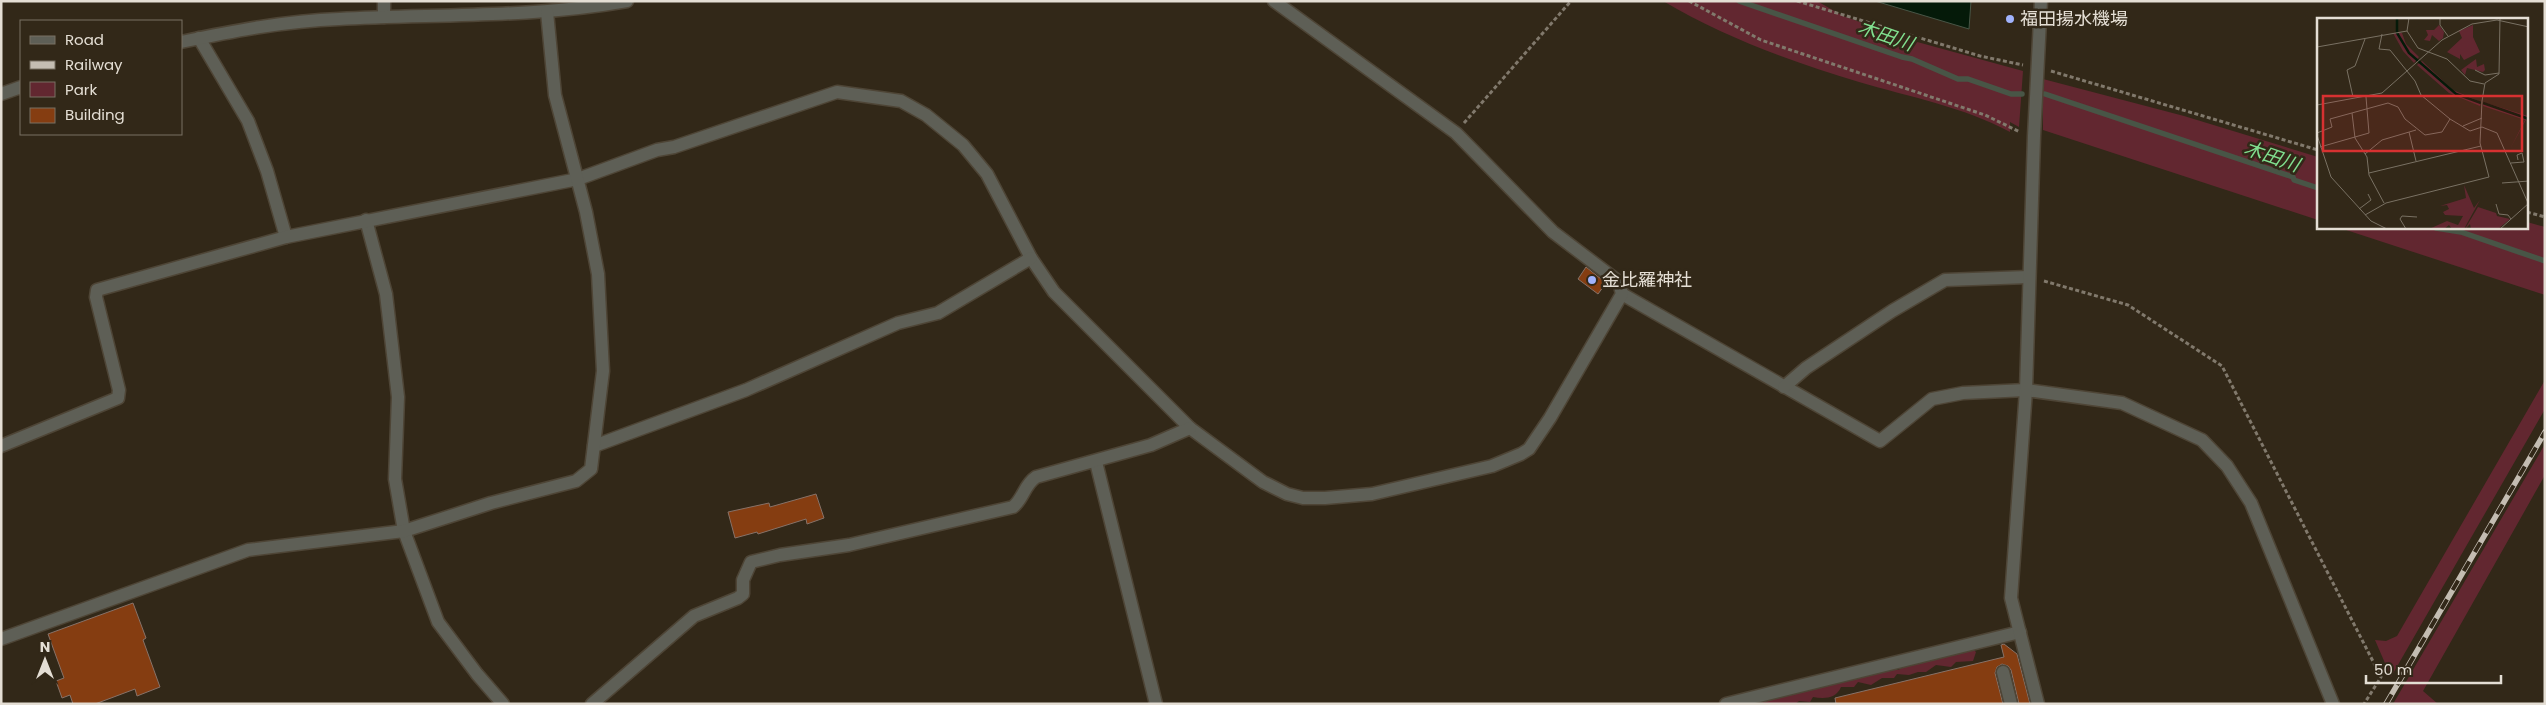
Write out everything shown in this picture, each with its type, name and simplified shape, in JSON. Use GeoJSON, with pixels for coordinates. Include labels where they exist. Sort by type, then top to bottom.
{"type":"FeatureCollection","features":[{"type":"Feature","properties":{"kind":"street"},"geometry":{"type":"LineString","coordinates":[[384,1],[384,17]]}},
{"type":"Feature","properties":{"kind":"street"},"geometry":{"type":"LineString","coordinates":[[182,42],[277,23],[384,17],[547,12],[627,1]]}},
{"type":"Feature","properties":{"kind":"street"},"geometry":{"type":"LineString","coordinates":[[1,446],[118,398],[119,390],[96,297],[97,290],[286,237],[578,179],[657,150],[837,92],[901,102],[926,115],[963,145],[987,174],[1031,258],[1054,292],[1190,428],[1263,482],[1287,494],[1303,498],[1372,494],[1492,466],[1529,449],[1550,418],[1622,294],[1619,282],[1553,232],[1456,133],[1274,1]]}},
{"type":"Feature","properties":{"kind":"street"},"geometry":{"type":"LineString","coordinates":[[2038,704],[2012,598],[2026,390],[2028,277],[2037,66],[2042,1]]}},
{"type":"Feature","properties":{"kind":"street"},"geometry":{"type":"LineString","coordinates":[[1,639],[248,550],[404,531],[491,504],[576,481],[591,469],[603,371],[598,274],[578,179],[555,96],[547,12]]}},
{"type":"Feature","properties":{"kind":"street"},"geometry":{"type":"LineString","coordinates":[[199,38],[248,121],[267,172],[286,237]]}},
{"type":"Feature","properties":{"kind":"street"},"geometry":{"type":"LineString","coordinates":[[1,94],[20,87]]}},
{"type":"Feature","properties":{"kind":"street"},"geometry":{"type":"LineString","coordinates":[[366,220],[386,294],[398,397],[395,479],[404,531],[438,622],[477,674],[503,704]]}},
{"type":"Feature","properties":{"kind":"street"},"geometry":{"type":"LineString","coordinates":[[594,446],[746,390],[898,322],[938,313],[1031,258]]}},
{"type":"Feature","properties":{"kind":"street"},"geometry":{"type":"LineString","coordinates":[[1784,387],[1829,352],[1892,311],[1945,280],[2028,277]]}},
{"type":"Feature","properties":{"kind":"street"},"geometry":{"type":"LineString","coordinates":[[1622,294],[1880,441],[1932,399],[1963,393],[2026,390],[2122,403],[2202,440],[2227,466],[2250,503],[2333,704]]}},
{"type":"Feature","properties":{"kind":"street"},"geometry":{"type":"LineString","coordinates":[[592,704],[694,616],[738,598],[743,594],[744,580],[751,562],[780,555],[849,545],[1013,507],[1020,501],[1027,482],[1036,477],[1096,462],[1150,445],[1190,428]]}},
{"type":"Feature","properties":{"kind":"street"},"geometry":{"type":"LineString","coordinates":[[1096,462],[1156,704]]}},
{"type":"Feature","properties":{"kind":"street"},"geometry":{"type":"LineString","coordinates":[[1726,704],[2020,632]]}},
{"type":"Feature","properties":{"kind":"street"},"geometry":{"type":"LineString","coordinates":[[2002,672],[2010,704]]}},
{"type":"Feature","properties":{"kind":"path"},"geometry":{"type":"LineString","coordinates":[[1456,133],[1571,1]]}},
{"type":"Feature","properties":{"kind":"path"},"geometry":{"type":"LineString","coordinates":[[1689,1],[1761,40],[1985,115],[2034,136]]}},
{"type":"Feature","properties":{"kind":"path"},"geometry":{"type":"LineString","coordinates":[[1797,1],[1980,56],[2037,66],[2317,150]]}},
{"type":"Feature","properties":{"kind":"path"},"geometry":{"type":"LineString","coordinates":[[2528,212],[2545,217]]}},
{"type":"Feature","properties":{"kind":"path"},"geometry":{"type":"LineString","coordinates":[[2028,277],[2128,305],[2222,366],[2381,677],[2364,704]]}},
{"type":"Feature","properties":{"kind":"green space"},"geometry":{"type":"Polygon","coordinates":[[[1663,1],[1817,1],[1843,16],[1910,40],[2023,71],[2019,127],[2010,122],[2010,132],[1955,109],[1809,66],[1734,37],[1663,1]]]}},
{"type":"Feature","properties":{"kind":"green space"},"geometry":{"type":"Polygon","coordinates":[[[2043,79],[2184,116],[2317,157],[2317,220],[2043,130],[2043,79]]]}},
{"type":"Feature","properties":{"kind":"green space"},"geometry":{"type":"Polygon","coordinates":[[[2528,222],[2545,227],[2545,295],[2343,229],[2528,229],[2528,222]]]}},
{"type":"Feature","properties":{"kind":"green space"},"geometry":{"type":"Polygon","coordinates":[[[2545,380],[2545,409],[2391,677],[2375,640],[2386,641],[2397,636],[2545,380]]]}},
{"type":"Feature","properties":{"kind":"green space"},"geometry":{"type":"Polygon","coordinates":[[[2545,444],[2545,475],[2423,691],[2438,704],[2393,704],[2545,444]]]}},
{"type":"Feature","properties":{"kind":"green space"},"geometry":{"type":"Polygon","coordinates":[[[1973,649],[1976,652],[1973,661],[1956,662],[1951,667],[1936,665],[1926,672],[1909,675],[1897,674],[1894,678],[1882,678],[1871,685],[1858,682],[1854,687],[1841,687],[1833,696],[1813,697],[1810,702],[1799,701],[1795,704],[1748,704],[1881,673],[1888,668],[1898,670],[1912,663],[1920,664],[1927,659],[1937,660],[1940,657],[1973,649]]]}},
{"type":"Feature","properties":{"kind":"shaded area"},"geometry":{"type":"Polygon","coordinates":[[[1875,1],[1971,1],[1969,29],[1875,1]]]}},
{"type":"Feature","properties":{"kind":"building","name":"金比羅神社"},"geometry":{"type":"Polygon","coordinates":[[[1586,267],[1606,283],[1598,294],[1578,279],[1586,267]]]}},
{"type":"Feature","properties":{"kind":"building"},"geometry":{"type":"Polygon","coordinates":[[[816,494],[824,518],[807,524],[806,519],[758,534],[757,532],[735,538],[728,512],[769,503],[770,507],[816,494]]]}},
{"type":"Feature","properties":{"kind":"building"},"geometry":{"type":"Polygon","coordinates":[[[133,603],[146,638],[143,640],[160,687],[137,696],[135,689],[95,704],[73,704],[70,695],[62,698],[56,681],[64,678],[48,634],[133,603]]]}},
{"type":"Feature","properties":{"kind":"building"},"geometry":{"type":"Polygon","coordinates":[[[2004,644],[2017,654],[2030,704],[2019,704],[2011,670],[2008,666],[2002,664],[1997,667],[1995,673],[2003,704],[1836,704],[1835,698],[2004,657],[2001,645],[2004,644]]]}},
{"type":"Feature","properties":{"kind":"waterway","name":"木田川"},"geometry":{"type":"LineString","coordinates":[[1739,1],[1912,59],[1958,79],[1968,79],[2011,94],[2022,94]]}},
{"type":"Feature","properties":{"kind":"waterway","name":"木田川"},"geometry":{"type":"LineString","coordinates":[[2045,94],[2293,177],[2294,180],[2317,188]]}},
{"type":"Feature","properties":{"kind":"waterway","name":"木田川"},"geometry":{"type":"LineString","coordinates":[[2442,229],[2461,232],[2545,261]]}},
{"type":"Feature","properties":{"kind":"railway"},"geometry":{"type":"LineString","coordinates":[[2386,704],[2545,432]]}},
{"type":"Feature","properties":{"kind":"place","name":"福田揚水機場"},"geometry":{"type":"Point","coordinates":[2010,19]}},
{"type":"Feature","properties":{"kind":"place","name":"金比羅神社"},"geometry":{"type":"Point","coordinates":[1592,280]}}]}
